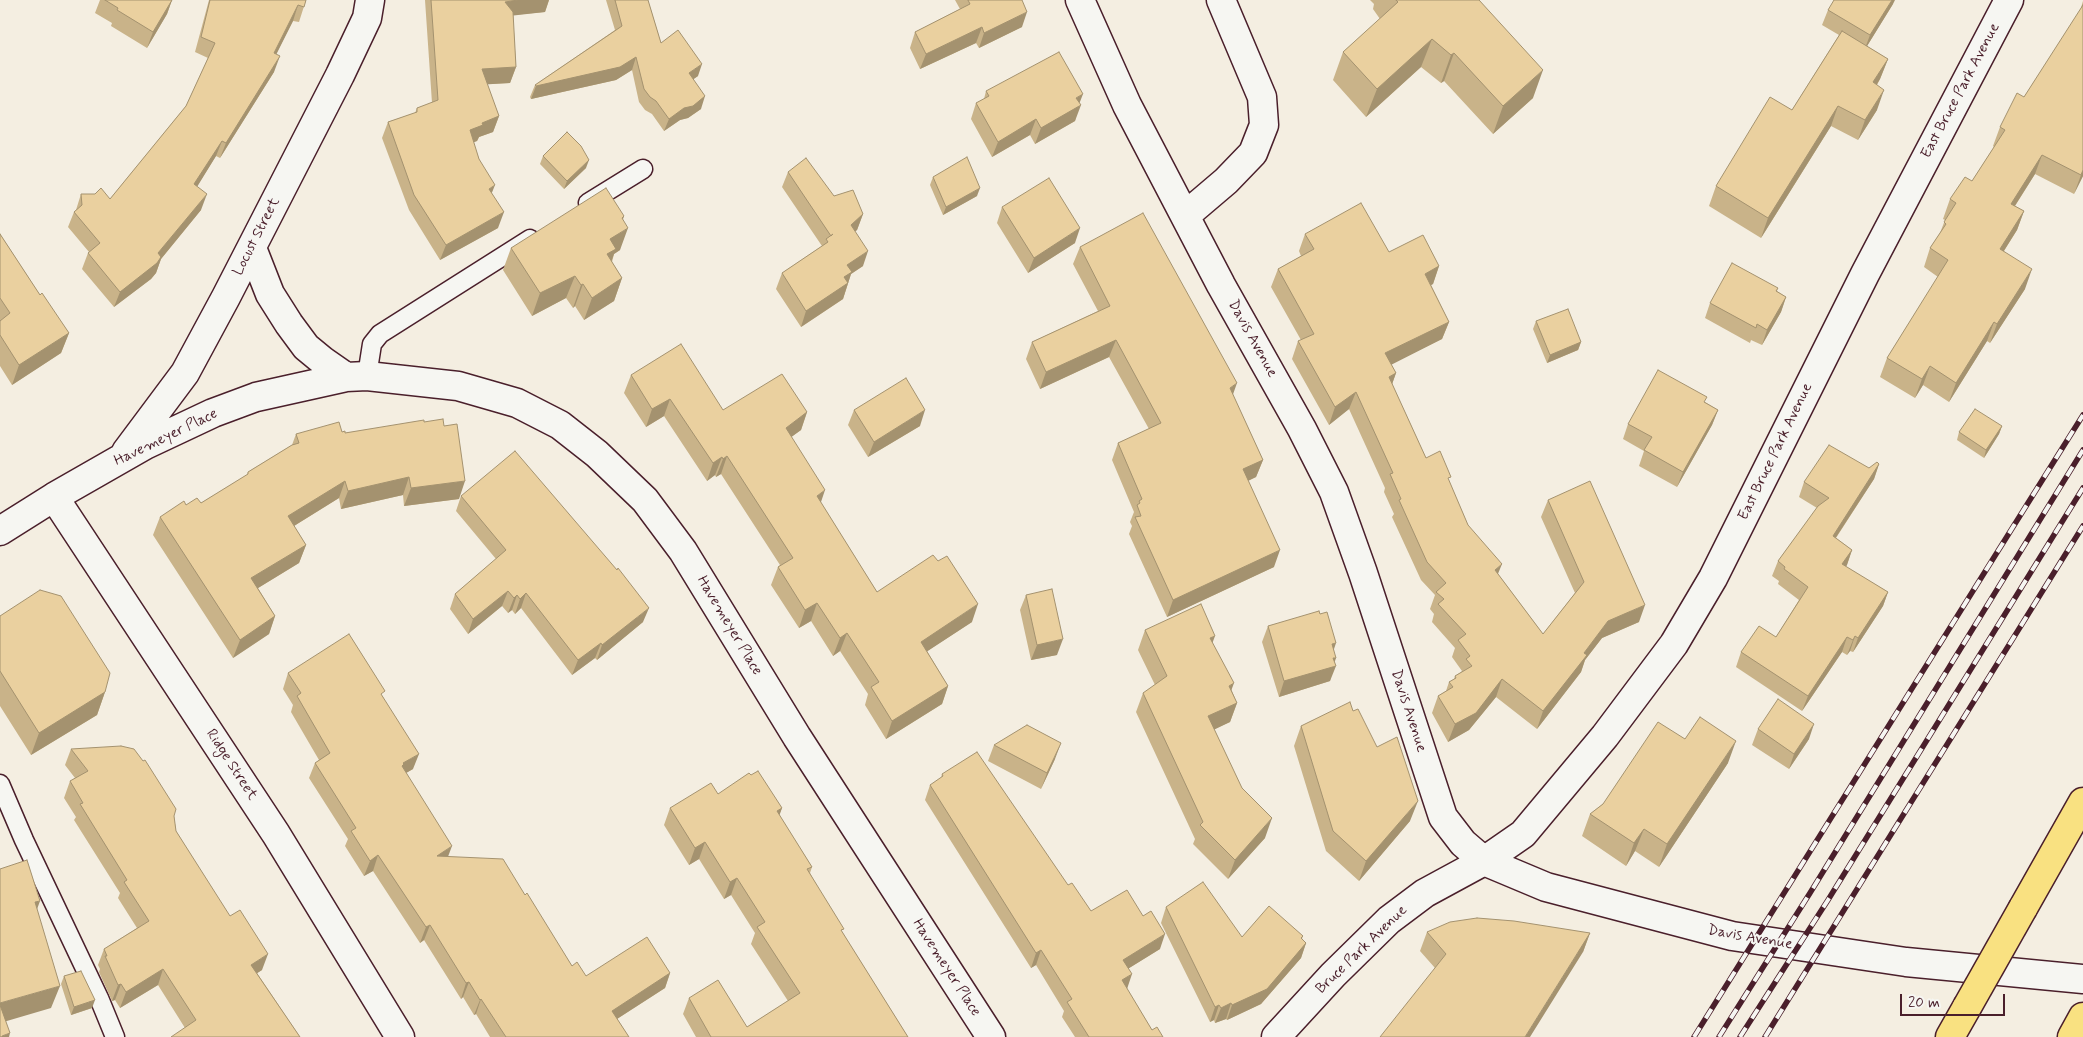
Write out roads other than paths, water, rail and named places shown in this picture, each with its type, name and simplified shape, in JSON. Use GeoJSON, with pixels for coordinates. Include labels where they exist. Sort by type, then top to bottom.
{"type":"FeatureCollection","features":[{"type":"Feature","properties":{"kind":"highway"},"geometry":{"type":"LineString","coordinates":[[1950,1037],[2083,802]]}},
{"type":"Feature","properties":{"kind":"street","name":"Locust Street"},"geometry":{"type":"LineString","coordinates":[[120,460],[185,373],[252,248],[340,75],[367,18],[370,0]]}},
{"type":"Feature","properties":{"kind":"street","name":"Davis Avenue"},"geometry":{"type":"LineString","coordinates":[[1080,0],[1127,105],[1221,284],[1302,429],[1334,492],[1363,573],[1443,817],[1463,843],[1484,861],[1546,887],[1732,936],[1906,962],[2083,979]]}},
{"type":"Feature","properties":{"kind":"street"},"geometry":{"type":"LineString","coordinates":[[1186,216],[1226,181],[1253,153],[1264,125],[1262,97],[1221,0]]}},
{"type":"Feature","properties":{"kind":"street","name":"East Bruce Park Avenue"},"geometry":{"type":"LineString","coordinates":[[1484,861],[1523,834],[1605,736],[1674,644],[1713,578],[1865,274],[2009,0]]}},
{"type":"Feature","properties":{"kind":"street","name":"Havemeyer Place"},"geometry":{"type":"LineString","coordinates":[[252,248],[270,294],[306,347],[323,361],[356,376]]}},
{"type":"Feature","properties":{"kind":"street","name":"Havemeyer Place"},"geometry":{"type":"LineString","coordinates":[[0,531],[54,497],[153,441],[256,397],[356,376],[458,386],[517,403],[560,425],[597,454],[645,500],[683,551],[797,737],[991,1037]]}},
{"type":"Feature","properties":{"kind":"street","name":"Ridge Street"},"geometry":{"type":"LineString","coordinates":[[54,497],[276,834],[400,1037]]}},
{"type":"Feature","properties":{"kind":"street","name":"Bruce Park Avenue"},"geometry":{"type":"LineString","coordinates":[[1276,1037],[1333,975],[1389,920],[1425,893],[1484,861]]}},
{"type":"Feature","properties":{"kind":"lane"},"geometry":{"type":"LineString","coordinates":[[575,211],[642,169]]}},
{"type":"Feature","properties":{"kind":"lane"},"geometry":{"type":"LineString","coordinates":[[356,376],[372,344],[380,334],[541,232]]}},
{"type":"Feature","properties":{"kind":"lane"},"geometry":{"type":"LineString","coordinates":[[0,784],[115,1037]]}},
{"type":"Feature","properties":{"kind":"railway"},"geometry":{"type":"LineString","coordinates":[[1694,1037],[2083,415]]}},
{"type":"Feature","properties":{"kind":"railway"},"geometry":{"type":"LineString","coordinates":[[1719,1037],[2083,450]]}},
{"type":"Feature","properties":{"kind":"railway"},"geometry":{"type":"LineString","coordinates":[[1740,1037],[1828,900],[2083,488]]}},
{"type":"Feature","properties":{"kind":"railway"},"geometry":{"type":"LineString","coordinates":[[1765,1037],[2083,526]]}}]}
